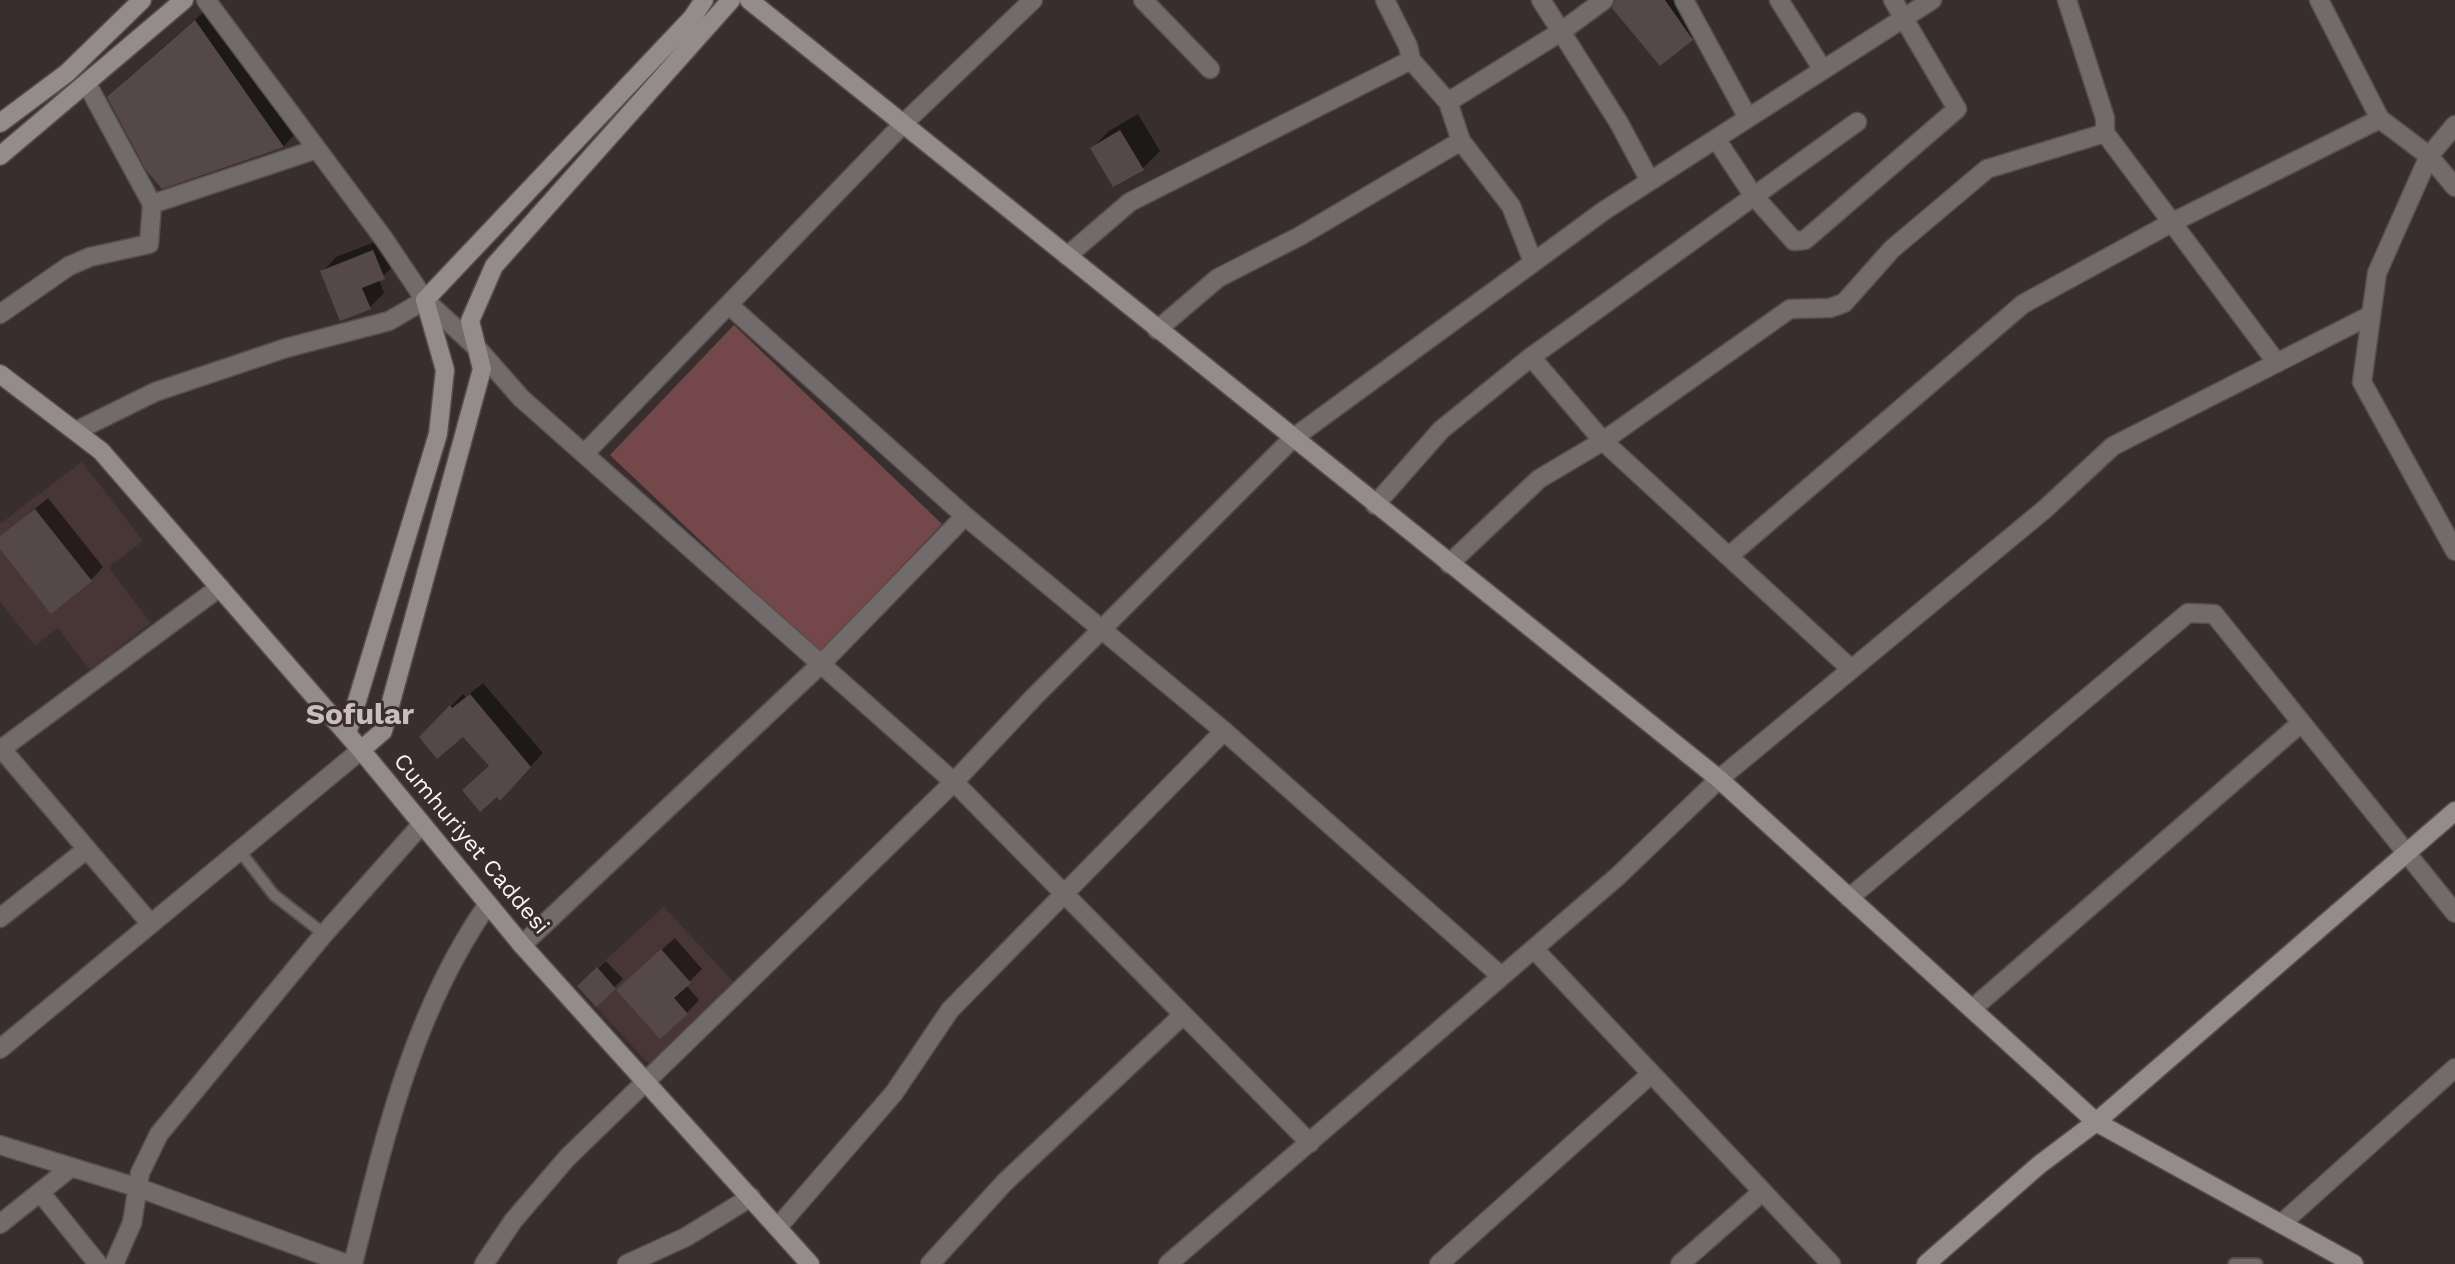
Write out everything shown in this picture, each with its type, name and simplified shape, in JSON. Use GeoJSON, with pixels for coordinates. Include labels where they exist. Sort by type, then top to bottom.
{"type":"FeatureCollection","features":[{"type":"Feature","properties":{"kind":"street"},"geometry":{"type":"LineString","coordinates":[[0,123],[67,73],[142,0]]}},
{"type":"Feature","properties":{"kind":"street"},"geometry":{"type":"LineString","coordinates":[[0,156],[184,0]]}},
{"type":"Feature","properties":{"kind":"street"},"geometry":{"type":"LineString","coordinates":[[206,0],[425,300],[477,348],[520,398],[954,782],[1310,1143]]}},
{"type":"Feature","properties":{"kind":"street"},"geometry":{"type":"LineString","coordinates":[[76,431],[155,392],[286,348],[389,321],[425,300],[692,18],[704,0]]}},
{"type":"Feature","properties":{"kind":"street"},"geometry":{"type":"LineString","coordinates":[[0,1049],[383,731],[482,369],[470,321],[494,266],[731,0]]}},
{"type":"Feature","properties":{"kind":"street"},"geometry":{"type":"LineString","coordinates":[[750,0],[1292,439],[1719,779],[2096,1122],[2354,1264]]}},
{"type":"Feature","properties":{"kind":"street"},"geometry":{"type":"LineString","coordinates":[[585,453],[903,124],[1032,0]]}},
{"type":"Feature","properties":{"kind":"street"},"geometry":{"type":"LineString","coordinates":[[1143,0],[1210,69]]}},
{"type":"Feature","properties":{"kind":"street"},"geometry":{"type":"LineString","coordinates":[[1385,0],[1412,60],[1448,102],[1461,141],[1511,206],[1534,262]]}},
{"type":"Feature","properties":{"kind":"street"},"geometry":{"type":"LineString","coordinates":[[1541,0],[1619,123],[1650,181]]}},
{"type":"Feature","properties":{"kind":"street"},"geometry":{"type":"LineString","coordinates":[[1448,102],[1562,31],[1604,0]]}},
{"type":"Feature","properties":{"kind":"street"},"geometry":{"type":"LineString","coordinates":[[1684,0],[1748,118]]}},
{"type":"Feature","properties":{"kind":"street"},"geometry":{"type":"LineString","coordinates":[[1779,0],[1823,70]]}},
{"type":"Feature","properties":{"kind":"street"},"geometry":{"type":"LineString","coordinates":[[1716,139],[1753,195],[1794,241],[1805,240],[1957,109],[1893,0]]}},
{"type":"Feature","properties":{"kind":"street"},"geometry":{"type":"LineString","coordinates":[[484,1264],[538,1189],[954,782],[1100,630],[1292,439],[1534,262],[1650,181],[1932,0]]}},
{"type":"Feature","properties":{"kind":"street"},"geometry":{"type":"LineString","coordinates":[[2067,0],[2105,118],[2105,133],[2277,363]]}},
{"type":"Feature","properties":{"kind":"street"},"geometry":{"type":"LineString","coordinates":[[2319,0],[2379,119],[2429,156],[2455,187]]}},
{"type":"Feature","properties":{"kind":"street"},"geometry":{"type":"LineString","coordinates":[[1066,256],[1129,202],[1412,60]]}},
{"type":"Feature","properties":{"kind":"street"},"geometry":{"type":"LineString","coordinates":[[0,314],[69,266],[89,257],[149,244],[152,204],[87,84]]}},
{"type":"Feature","properties":{"kind":"street"},"geometry":{"type":"LineString","coordinates":[[1729,556],[2023,304],[2171,223],[2379,119]]}},
{"type":"Feature","properties":{"kind":"street"},"geometry":{"type":"LineString","coordinates":[[1375,505],[1441,429],[1531,357],[1857,122]]}},
{"type":"Feature","properties":{"kind":"street"},"geometry":{"type":"LineString","coordinates":[[2452,541],[2362,382],[2377,273],[2429,156],[2455,125]]}},
{"type":"Feature","properties":{"kind":"street"},"geometry":{"type":"LineString","coordinates":[[1449,564],[1539,479],[1603,441],[1790,309],[1830,308],[1844,303],[1892,249],[1987,169],[2105,133]]}},
{"type":"Feature","properties":{"kind":"street"},"geometry":{"type":"LineString","coordinates":[[1157,330],[1218,278],[1300,236],[1461,141]]}},
{"type":"Feature","properties":{"kind":"street"},"geometry":{"type":"LineString","coordinates":[[152,204],[317,149]]}},
{"type":"Feature","properties":{"kind":"street"},"geometry":{"type":"LineString","coordinates":[[346,734],[438,434],[444,370],[425,300]]}},
{"type":"Feature","properties":{"kind":"street"},"geometry":{"type":"LineString","coordinates":[[730,306],[965,516],[1224,731],[1501,976]]}},
{"type":"Feature","properties":{"kind":"street"},"geometry":{"type":"LineString","coordinates":[[1168,1264],[1618,876],[1719,779],[2045,509],[2113,446],[2371,315]]}},
{"type":"Feature","properties":{"kind":"street"},"geometry":{"type":"LineString","coordinates":[[1531,357],[1603,441],[1851,669]]}},
{"type":"Feature","properties":{"kind":"street","name":"Cumhuriyet Caddesi"},"geometry":{"type":"LineString","coordinates":[[0,373],[101,451],[361,750],[522,945],[810,1264]]}},
{"type":"Feature","properties":{"kind":"street"},"geometry":{"type":"LineString","coordinates":[[522,945],[822,663],[965,516]]}},
{"type":"Feature","properties":{"kind":"street"},"geometry":{"type":"LineString","coordinates":[[150,923],[1,748],[220,587]]}},
{"type":"Feature","properties":{"kind":"street"},"geometry":{"type":"LineString","coordinates":[[1849,898],[2188,613],[2214,614],[2455,914]]}},
{"type":"Feature","properties":{"kind":"street"},"geometry":{"type":"LineString","coordinates":[[1972,1009],[2301,723]]}},
{"type":"Feature","properties":{"kind":"street"},"geometry":{"type":"LineString","coordinates":[[778,1227],[894,1093],[950,1010],[1224,731]]}},
{"type":"Feature","properties":{"kind":"street"},"geometry":{"type":"LineString","coordinates":[[1926,1264],[2039,1165],[2096,1122],[2455,811]]}},
{"type":"Feature","properties":{"kind":"street"},"geometry":{"type":"LineString","coordinates":[[114,1264],[132,1223],[140,1173],[159,1134],[324,934],[422,824]]}},
{"type":"Feature","properties":{"kind":"street"},"geometry":{"type":"LineString","coordinates":[[0,918],[87,849]]}},
{"type":"Feature","properties":{"kind":"street"},"geometry":{"type":"LineString","coordinates":[[353,1264],[416,1040],[451,962],[488,904]]}},
{"type":"Feature","properties":{"kind":"street"},"geometry":{"type":"LineString","coordinates":[[1534,949],[1831,1264]]}},
{"type":"Feature","properties":{"kind":"street"},"geometry":{"type":"LineString","coordinates":[[930,1264],[1005,1182],[1183,1015]]}},
{"type":"Feature","properties":{"kind":"street"},"geometry":{"type":"LineString","coordinates":[[2280,1224],[2455,1068]]}},
{"type":"Feature","properties":{"kind":"street"},"geometry":{"type":"LineString","coordinates":[[1439,1264],[1651,1074]]}},
{"type":"Feature","properties":{"kind":"street"},"geometry":{"type":"LineString","coordinates":[[0,1145],[69,1169],[139,1188],[347,1264]]}},
{"type":"Feature","properties":{"kind":"street"},"geometry":{"type":"LineString","coordinates":[[0,1224],[69,1169]]}},
{"type":"Feature","properties":{"kind":"street"},"geometry":{"type":"LineString","coordinates":[[40,1192],[98,1264]]}},
{"type":"Feature","properties":{"kind":"street"},"geometry":{"type":"LineString","coordinates":[[1680,1264],[1762,1192]]}},
{"type":"Feature","properties":{"kind":"street"},"geometry":{"type":"LineString","coordinates":[[627,1264],[686,1237],[751,1198]]}},
{"type":"Feature","properties":{"kind":"lane"},"geometry":{"type":"LineString","coordinates":[[239,850],[274,895],[324,934]]}},
{"type":"Feature","properties":{"kind":"lane"},"geometry":{"type":"LineString","coordinates":[[2234,1264],[2257,1264]]}},
{"type":"Feature","properties":{"kind":"shaded area"},"geometry":{"type":"Polygon","coordinates":[[[734,325],[942,524],[819,653],[610,455],[734,325]]]}},
{"type":"Feature","properties":{"kind":"shaded area"},"geometry":{"type":"Polygon","coordinates":[[[82,462],[143,541],[108,567],[151,623],[90,670],[58,628],[35,646],[0,601],[0,524],[82,462]]]}},
{"type":"Feature","properties":{"kind":"shaded area"},"geometry":{"type":"Polygon","coordinates":[[[664,907],[737,986],[650,1065],[577,986],[664,907]]]}},
{"type":"Feature","properties":{"kind":"building"},"geometry":{"type":"Polygon","coordinates":[[[1615,0],[1665,0],[1693,40],[1660,66],[1612,8],[1615,0]]]}},
{"type":"Feature","properties":{"kind":"building"},"geometry":{"type":"Polygon","coordinates":[[[195,20],[284,147],[162,189],[146,170],[107,97],[195,20]]]}},
{"type":"Feature","properties":{"kind":"building"},"geometry":{"type":"Polygon","coordinates":[[[1120,130],[1144,170],[1113,187],[1090,148],[1120,130]]]}},
{"type":"Feature","properties":{"kind":"building"},"geometry":{"type":"Polygon","coordinates":[[[373,250],[385,279],[362,288],[371,309],[340,321],[320,271],[373,250]]]}},
{"type":"Feature","properties":{"kind":"building"},"geometry":{"type":"Polygon","coordinates":[[[35,509],[92,581],[51,614],[0,549],[0,536],[35,509]]]}},
{"type":"Feature","properties":{"kind":"building"},"geometry":{"type":"Polygon","coordinates":[[[470,694],[531,767],[500,801],[497,797],[480,812],[462,790],[489,766],[463,737],[437,759],[419,737],[450,705],[452,708],[470,694]]]}},
{"type":"Feature","properties":{"kind":"building"},"geometry":{"type":"Polygon","coordinates":[[[661,949],[691,983],[674,998],[688,1014],[660,1039],[616,990],[661,949]]]}},
{"type":"Feature","properties":{"kind":"building"},"geometry":{"type":"Polygon","coordinates":[[[597,967],[616,989],[596,1007],[577,986],[597,967]]]}},
{"type":"Feature","properties":{"kind":"district","name":"Sofular"},"geometry":{"type":"Point","coordinates":[360,715]}}]}
